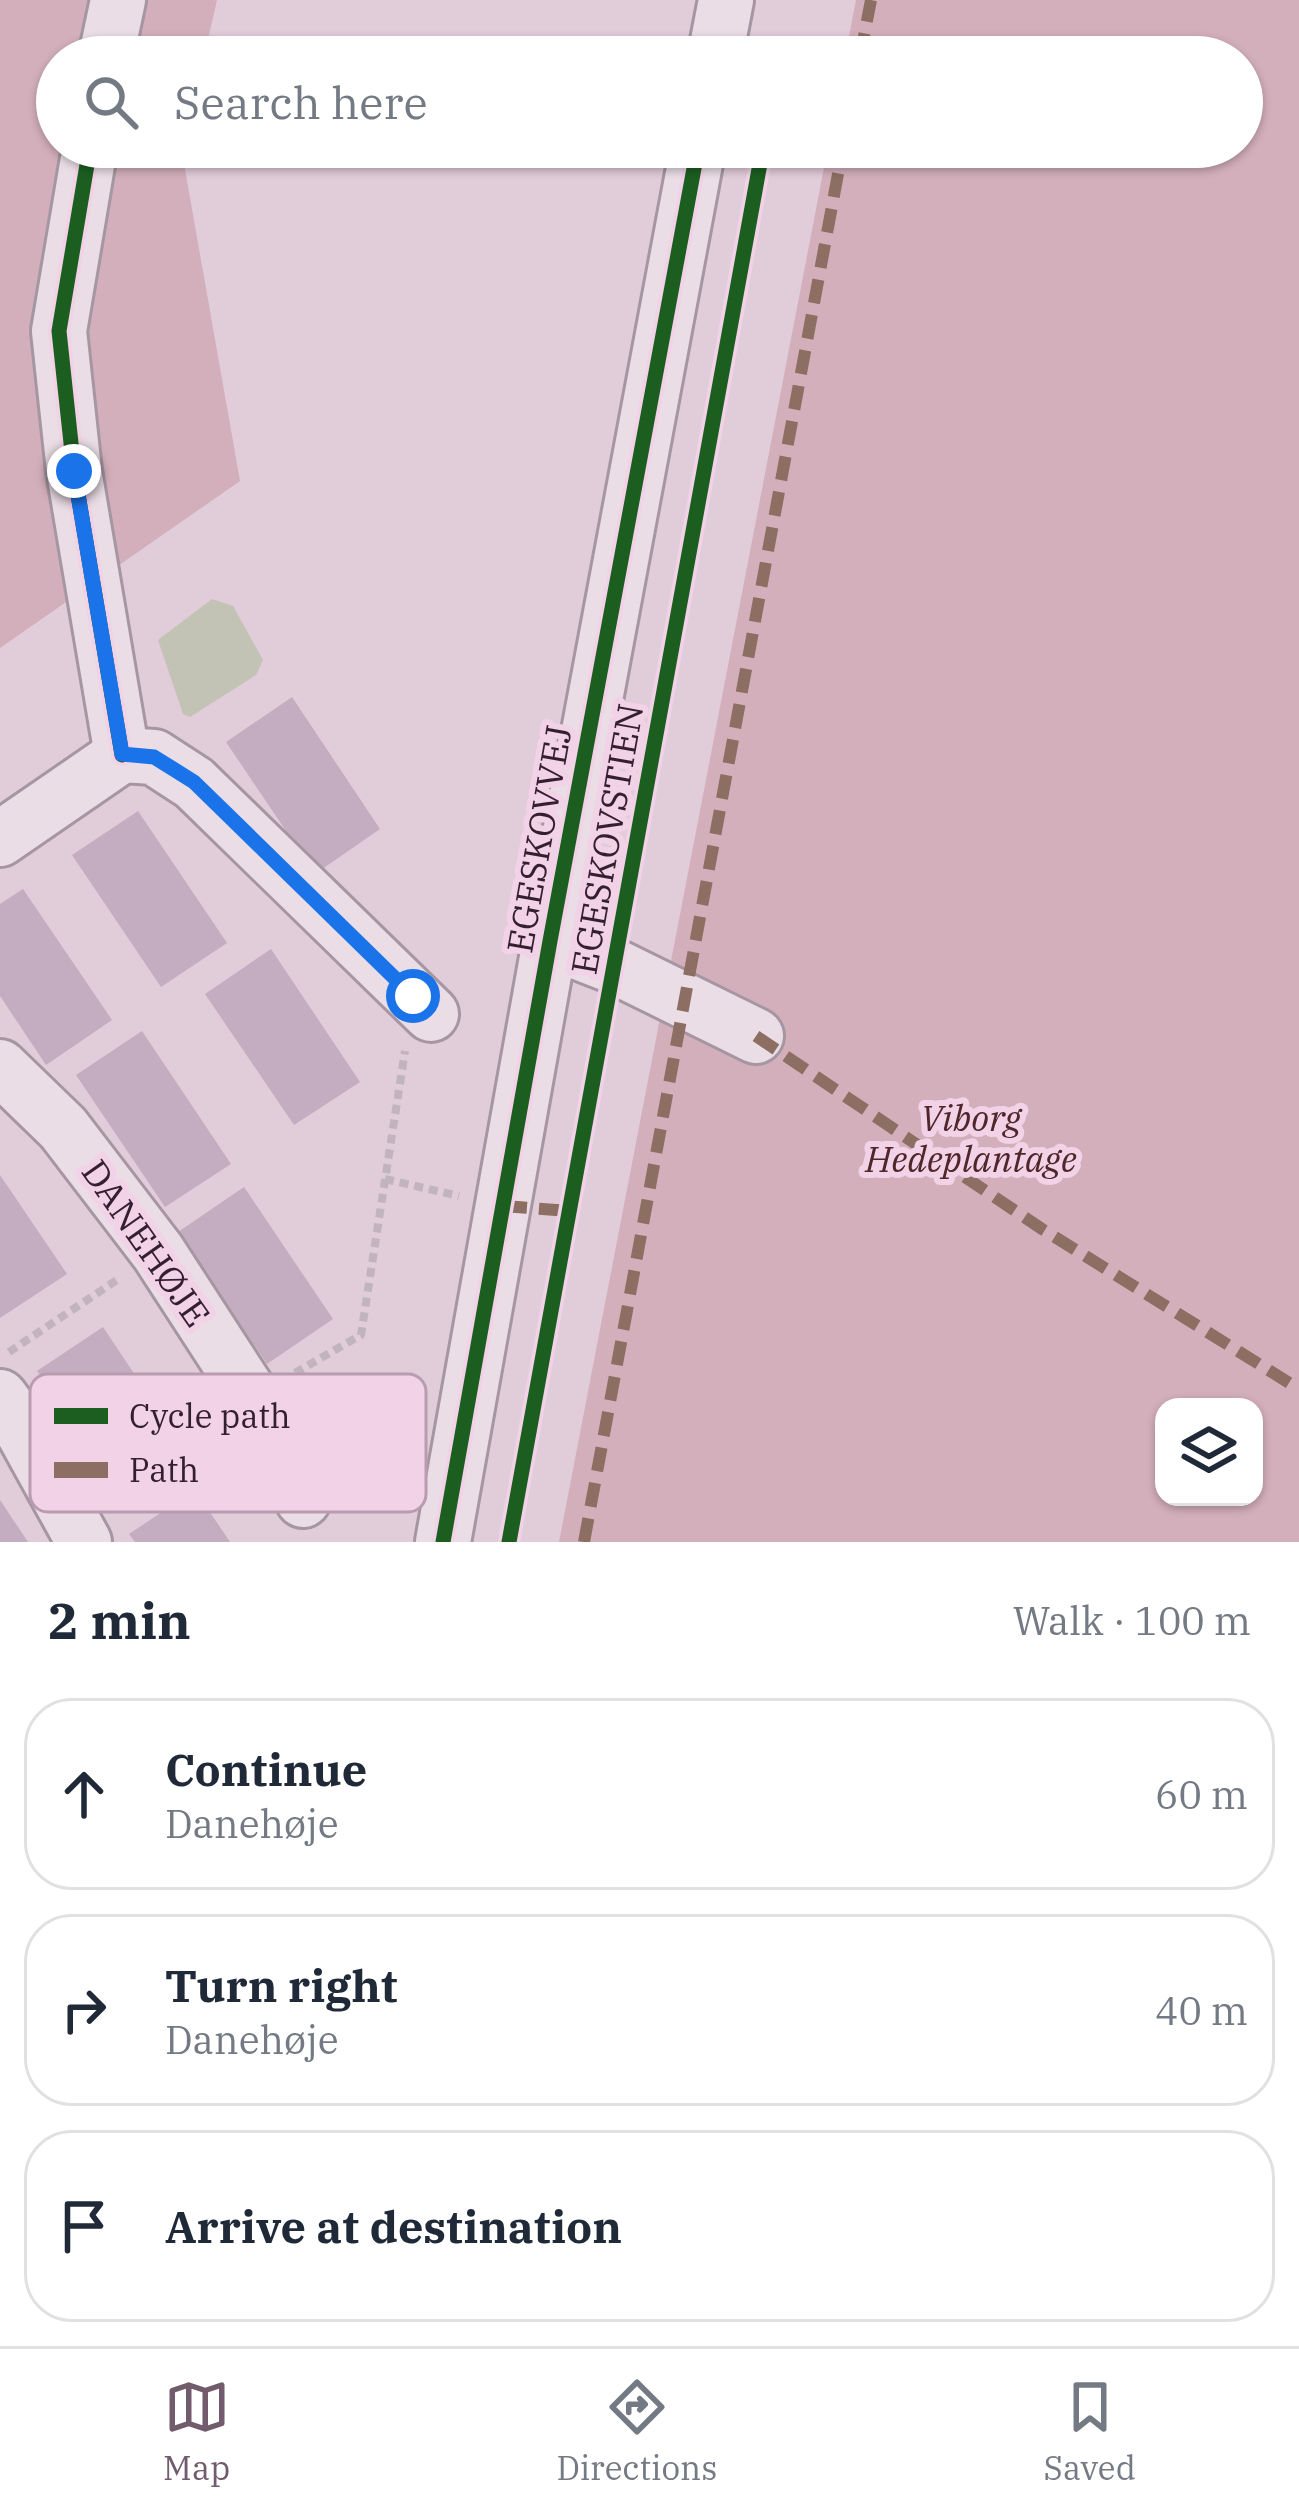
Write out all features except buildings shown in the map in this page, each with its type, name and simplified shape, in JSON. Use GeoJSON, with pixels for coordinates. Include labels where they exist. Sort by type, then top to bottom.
{"type":"FeatureCollection","features":[{"type":"Feature","properties":{"kind":"street"},"geometry":{"type":"LineString","coordinates":[[110,36],[118,0]]}},
{"type":"Feature","properties":{"kind":"street"},"geometry":{"type":"LineString","coordinates":[[719,36],[726,0]]}},
{"type":"Feature","properties":{"kind":"street"},"geometry":{"type":"LineString","coordinates":[[86,168],[59,331],[74,471],[122,754]]}},
{"type":"Feature","properties":{"kind":"street","name":"EGESKOVVEJ"},"geometry":{"type":"LineString","coordinates":[[443,1542],[694,168]]}},
{"type":"Feature","properties":{"kind":"street"},"geometry":{"type":"LineString","coordinates":[[0,839],[122,754],[154,757],[194,782],[422,1005]]}},
{"type":"Feature","properties":{"kind":"street"},"geometry":{"type":"LineString","coordinates":[[550,941],[614,966],[756,1036]]}},
{"type":"Feature","properties":{"kind":"street","name":"DANEHØJE"},"geometry":{"type":"LineString","coordinates":[[0,1067],[63,1128],[158,1252],[237,1374]]}},
{"type":"Feature","properties":{"kind":"street"},"geometry":{"type":"LineString","coordinates":[[0,1397],[30,1444]]}},
{"type":"Feature","properties":{"kind":"street"},"geometry":{"type":"LineString","coordinates":[[67,1512],[84,1542]]}},
{"type":"Feature","properties":{"kind":"path"},"geometry":{"type":"LineString","coordinates":[[292,1374],[361,1334],[385,1178],[422,1005]]}},
{"type":"Feature","properties":{"kind":"path"},"geometry":{"type":"LineString","coordinates":[[385,1178],[503,1206]]}},
{"type":"Feature","properties":{"kind":"path"},"geometry":{"type":"LineString","coordinates":[[0,1358],[158,1252]]}},
{"type":"Feature","properties":{"kind":"green space"},"geometry":{"type":"Polygon","coordinates":[[[0,0],[217,0],[209,36],[36,36],[36,168],[185,168],[240,481],[0,648],[0,0]]]}},
{"type":"Feature","properties":{"kind":"green space","name":"Viborg Hedeplantage"},"geometry":{"type":"Polygon","coordinates":[[[856,0],[1299,0],[1299,1542],[559,1542],[824,168],[1263,168],[1263,36],[849,36],[856,0]]]}},
{"type":"Feature","properties":{"kind":"shaded area"},"geometry":{"type":"Polygon","coordinates":[[[212,599],[233,606],[263,660],[256,675],[190,717],[183,714],[158,640],[212,599]]]}},
{"type":"Feature","properties":{"kind":"marked path"},"geometry":{"type":"LineString","coordinates":[[864,36],[871,0]]}},
{"type":"Feature","properties":{"kind":"marked path"},"geometry":{"type":"LineString","coordinates":[[584,1542],[839,168]]}},
{"type":"Feature","properties":{"kind":"marked path"},"geometry":{"type":"LineString","coordinates":[[756,1036],[1042,1229],[1299,1389]]}},
{"type":"Feature","properties":{"kind":"marked path"},"geometry":{"type":"LineString","coordinates":[[503,1206],[569,1211]]}},
{"type":"Feature","properties":{"kind":"cycle path"},"geometry":{"type":"LineString","coordinates":[[86,168],[59,331],[74,471],[122,755]]}},
{"type":"Feature","properties":{"kind":"cycle path","name":"EGESKOVSTIEN"},"geometry":{"type":"LineString","coordinates":[[443,1542],[694,168]]}},
{"type":"Feature","properties":{"kind":"cycle path","name":"EGESKOVSTIEN"},"geometry":{"type":"LineString","coordinates":[[509,1542],[759,168]]}},
{"type":"Feature","properties":{"kind":"route"},"geometry":{"type":"LineString","coordinates":[[74,471],[122,754],[154,757],[194,782],[413,996]]}}]}
